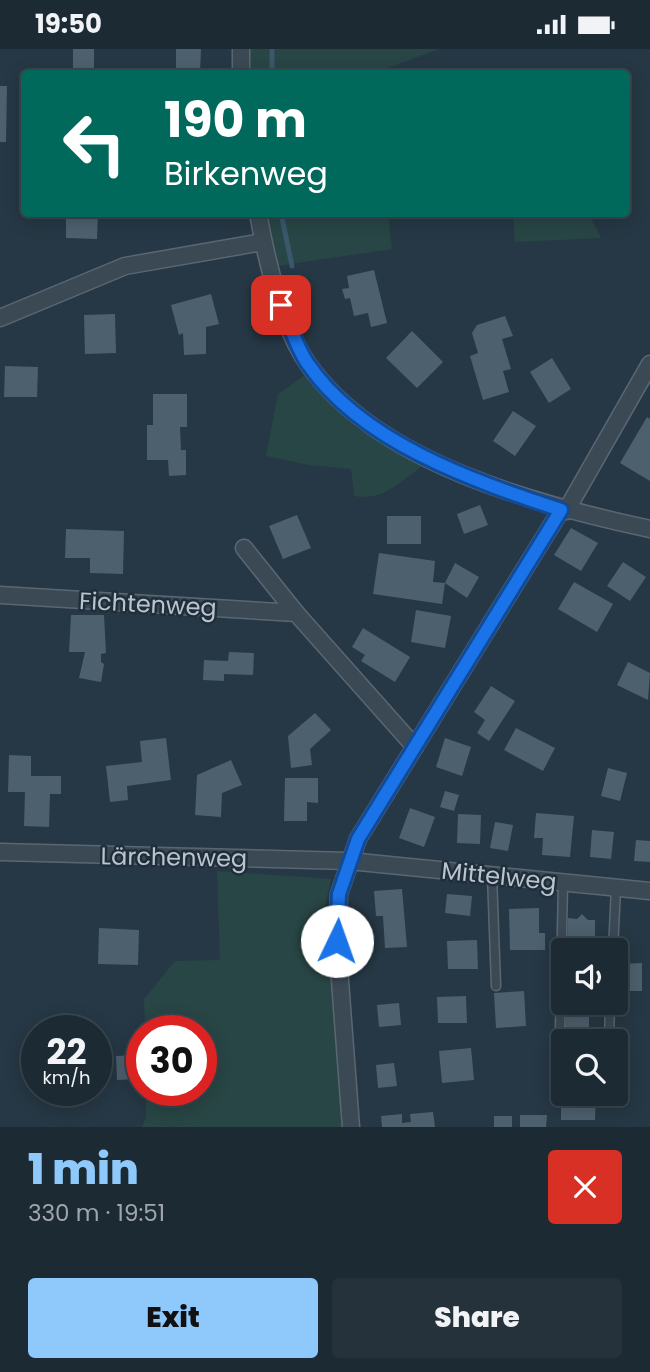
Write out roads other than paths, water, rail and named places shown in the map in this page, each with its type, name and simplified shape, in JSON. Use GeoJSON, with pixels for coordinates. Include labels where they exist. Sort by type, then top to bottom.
{"type":"FeatureCollection","features":[{"type":"Feature","properties":{"kind":"street"},"geometry":{"type":"LineString","coordinates":[[241,49],[241,70]]}},
{"type":"Feature","properties":{"kind":"street"},"geometry":{"type":"LineString","coordinates":[[259,217],[281,305],[307,362],[331,393],[360,419],[432,460],[513,494],[563,510],[650,529]]}},
{"type":"Feature","properties":{"kind":"street"},"geometry":{"type":"LineString","coordinates":[[0,318],[125,266],[263,242]]}},
{"type":"Feature","properties":{"kind":"street"},"geometry":{"type":"LineString","coordinates":[[351,1127],[337,941],[339,894],[349,861],[358,839],[563,510],[650,364]]}},
{"type":"Feature","properties":{"kind":"street"},"geometry":{"type":"LineString","coordinates":[[244,548],[296,613],[415,747]]}},
{"type":"Feature","properties":{"kind":"street","name":"Fichtenweg"},"geometry":{"type":"LineString","coordinates":[[0,595],[296,613]]}},
{"type":"Feature","properties":{"kind":"street","name":"Lärchenweg"},"geometry":{"type":"LineString","coordinates":[[0,852],[349,861]]}},
{"type":"Feature","properties":{"kind":"street","name":"Mittelweg"},"geometry":{"type":"LineString","coordinates":[[349,861],[650,891]]}},
{"type":"Feature","properties":{"kind":"lane"},"geometry":{"type":"LineString","coordinates":[[492,875],[496,986]]}},
{"type":"Feature","properties":{"kind":"lane"},"geometry":{"type":"LineString","coordinates":[[560,1029],[563,883]]}},
{"type":"Feature","properties":{"kind":"lane"},"geometry":{"type":"LineString","coordinates":[[613,938],[616,888]]}},
{"type":"Feature","properties":{"kind":"waterway"},"geometry":{"type":"LineString","coordinates":[[272,49],[272,70]]}},
{"type":"Feature","properties":{"kind":"waterway"},"geometry":{"type":"LineString","coordinates":[[282,217],[292,266]]}},
{"type":"Feature","properties":{"kind":"waterway"},"geometry":{"type":"LineString","coordinates":[[300,294],[306,316]]}}]}
